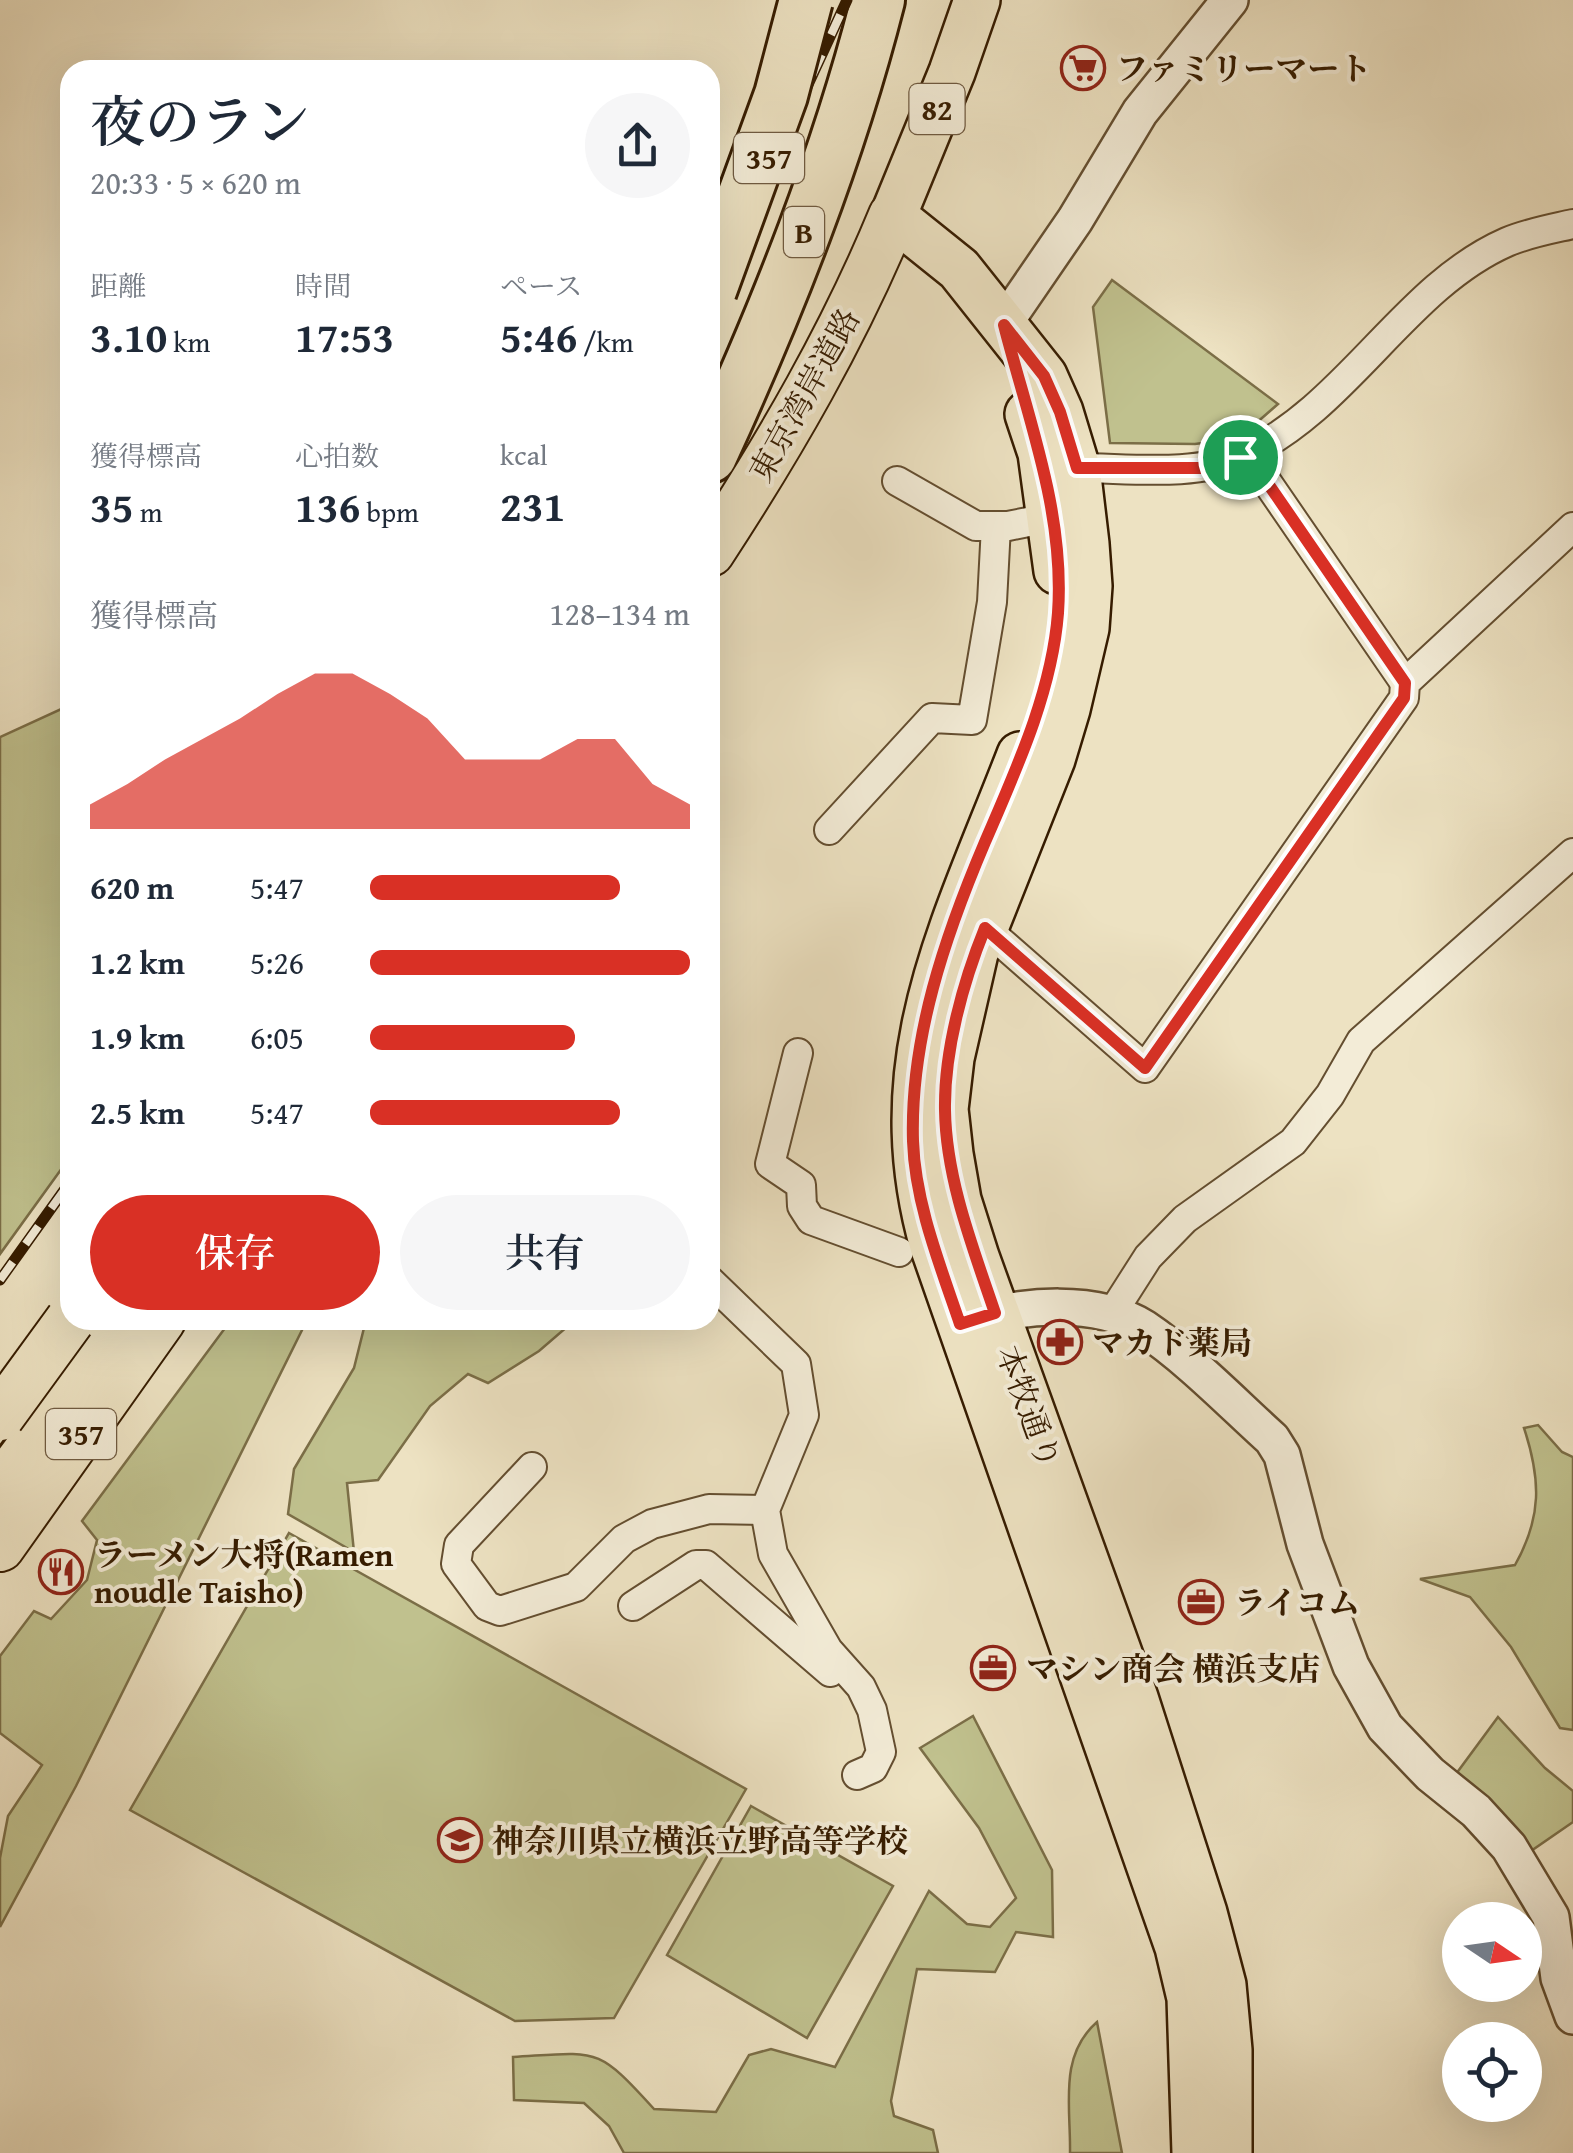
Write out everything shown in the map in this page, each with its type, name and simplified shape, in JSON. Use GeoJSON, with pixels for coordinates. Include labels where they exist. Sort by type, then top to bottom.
{"type":"FeatureCollection","features":[{"type":"Feature","properties":{"kind":"highway","name":"B"},"geometry":{"type":"LineString","coordinates":[[720,263],[781,95],[806,0]]}},
{"type":"Feature","properties":{"kind":"highway","name":"357"},"geometry":{"type":"LineString","coordinates":[[720,287],[747,224],[783,117],[814,0]]}},
{"type":"Feature","properties":{"kind":"highway","name":"B"},"geometry":{"type":"LineString","coordinates":[[720,433],[780,296],[831,159],[875,0]]}},
{"type":"Feature","properties":{"kind":"highway","name":"東京湾岸道路"},"geometry":{"type":"LineString","coordinates":[[720,415],[780,276],[875,0]]}},
{"type":"Feature","properties":{"kind":"highway","name":"東京湾岸道路"},"geometry":{"type":"LineString","coordinates":[[720,537],[777,450],[863,288],[893,216]]}},
{"type":"Feature","properties":{"kind":"highway","name":"東京湾岸道路"},"geometry":{"type":"LineString","coordinates":[[720,461],[810,339],[863,288]]}},
{"type":"Feature","properties":{"kind":"highway"},"geometry":{"type":"LineString","coordinates":[[0,1404],[60,1322]]}},
{"type":"Feature","properties":{"kind":"highway","name":"357"},"geometry":{"type":"LineString","coordinates":[[0,1404],[63,1330]]}},
{"type":"Feature","properties":{"kind":"highway","name":"357"},"geometry":{"type":"LineString","coordinates":[[0,1416],[64,1330]]}},
{"type":"Feature","properties":{"kind":"highway","name":"357"},"geometry":{"type":"LineString","coordinates":[[0,1477],[110,1330]]}},
{"type":"Feature","properties":{"kind":"highway"},"geometry":{"type":"LineString","coordinates":[[0,1492],[121,1330]]}},
{"type":"Feature","properties":{"kind":"highway","name":"357"},"geometry":{"type":"LineString","coordinates":[[0,1547],[154,1330]]}},
{"type":"Feature","properties":{"kind":"main road","name":"82"},"geometry":{"type":"LineString","coordinates":[[893,216],[952,72],[976,0]]}},
{"type":"Feature","properties":{"kind":"main road","name":"本牧通り"},"geometry":{"type":"LineString","coordinates":[[893,216],[959,269],[1044,376],[1077,468],[1089,586],[1078,669],[1052,759],[985,928],[962,998],[945,1109],[978,1318],[1178,1946],[1190,1998],[1195,2153]]}},
{"type":"Feature","properties":{"kind":"main road","name":"本牧通り"},"geometry":{"type":"LineString","coordinates":[[1004,325],[1042,452],[1053,518],[1058,597],[1052,652],[1037,711],[948,931],[919,1057],[913,1144],[930,1232],[978,1318],[1135,1698],[1204,1912],[1223,1985],[1230,2050],[1228,2153]]}},
{"type":"Feature","properties":{"kind":"street"},"geometry":{"type":"LineString","coordinates":[[1004,325],[1075,220],[1140,112],[1230,0]]}},
{"type":"Feature","properties":{"kind":"street"},"geometry":{"type":"LineString","coordinates":[[1077,468],[1201,468],[1247,453],[1321,404],[1436,290],[1472,264],[1506,243],[1573,224]]}},
{"type":"Feature","properties":{"kind":"street"},"geometry":{"type":"LineString","coordinates":[[985,928],[1145,1068],[1404,698],[1405,683],[1247,453]]}},
{"type":"Feature","properties":{"kind":"street"},"geometry":{"type":"LineString","coordinates":[[897,482],[976,526],[1053,518]]}},
{"type":"Feature","properties":{"kind":"street"},"geometry":{"type":"LineString","coordinates":[[829,830],[932,718],[972,720],[992,602],[996,526]]}},
{"type":"Feature","properties":{"kind":"street"},"geometry":{"type":"LineString","coordinates":[[1405,683],[1573,527]]}},
{"type":"Feature","properties":{"kind":"street"},"geometry":{"type":"LineString","coordinates":[[1111,1315],[1148,1258],[1185,1219],[1283,1154],[1330,1095],[1361,1040],[1573,853]]}},
{"type":"Feature","properties":{"kind":"street"},"geometry":{"type":"LineString","coordinates":[[798,1052],[770,1164],[801,1186],[802,1206],[811,1220],[899,1252]]}},
{"type":"Feature","properties":{"kind":"street"},"geometry":{"type":"LineString","coordinates":[[720,1292],[796,1364],[804,1415],[764,1510],[772,1554],[828,1650],[861,1687],[872,1710],[880,1752],[873,1768],[857,1774]]}},
{"type":"Feature","properties":{"kind":"street"},"geometry":{"type":"LineString","coordinates":[[978,1318],[1036,1307],[1111,1315],[1142,1326],[1272,1439],[1282,1456],[1305,1544],[1351,1666],[1384,1727],[1430,1774],[1476,1811],[1509,1847],[1551,1917],[1559,1978],[1573,2016]]}},
{"type":"Feature","properties":{"kind":"street"},"geometry":{"type":"LineString","coordinates":[[532,1467],[459,1545],[456,1564],[487,1606],[500,1610],[576,1587],[624,1539],[652,1524],[710,1509],[764,1510]]}},
{"type":"Feature","properties":{"kind":"street"},"geometry":{"type":"LineString","coordinates":[[633,1606],[696,1565],[706,1566],[872,1710]]}},
{"type":"Feature","properties":{"kind":"green space"},"geometry":{"type":"Polygon","coordinates":[[[1112,280],[1278,404],[1239,438],[1195,444],[1110,443],[1093,307],[1112,280]]]}},
{"type":"Feature","properties":{"kind":"green space"},"geometry":{"type":"Polygon","coordinates":[[[60,710],[60,1171],[0,1254],[0,737],[60,710]]]}},
{"type":"Feature","properties":{"kind":"green space"},"geometry":{"type":"Polygon","coordinates":[[[224,1330],[302,1330],[76,1786],[0,1927],[0,1858],[8,1816],[42,1765],[0,1733],[0,1656],[34,1611],[51,1619],[87,1580],[97,1540],[82,1521],[224,1330]]]}},
{"type":"Feature","properties":{"kind":"green space"},"geometry":{"type":"Polygon","coordinates":[[[364,1330],[563,1330],[539,1351],[488,1383],[468,1374],[430,1406],[378,1480],[347,1483],[354,1552],[288,1514],[294,1469],[354,1368],[364,1330]]]}},
{"type":"Feature","properties":{"kind":"green space"},"geometry":{"type":"Polygon","coordinates":[[[1538,1425],[1562,1452],[1573,1457],[1573,1730],[1560,1728],[1511,1647],[1470,1597],[1420,1579],[1515,1565],[1530,1531],[1536,1498],[1534,1465],[1524,1428],[1538,1425]]]}},
{"type":"Feature","properties":{"kind":"green space"},"geometry":{"type":"Polygon","coordinates":[[[289,1533],[746,1789],[614,2018],[515,2021],[130,1810],[289,1533]]]}},
{"type":"Feature","properties":{"kind":"green space"},"geometry":{"type":"Polygon","coordinates":[[[973,1716],[1052,1870],[1053,1937],[1016,1932],[995,1972],[917,1969],[891,2101],[894,2116],[933,2130],[938,2153],[624,2153],[609,2126],[584,2103],[514,2100],[513,2057],[594,2057],[619,2073],[654,2109],[716,2112],[749,2055],[771,2049],[835,2067],[929,1891],[967,1924],[990,1927],[1016,1898],[979,1828],[920,1748],[973,1716]]]}},
{"type":"Feature","properties":{"kind":"green space"},"geometry":{"type":"Polygon","coordinates":[[[1498,1717],[1545,1768],[1573,1791],[1573,1822],[1528,1853],[1456,1774],[1498,1717]]]}},
{"type":"Feature","properties":{"kind":"green space"},"geometry":{"type":"Polygon","coordinates":[[[751,1806],[893,1886],[807,2038],[667,1955],[751,1806]]]}},
{"type":"Feature","properties":{"kind":"green space"},"geometry":{"type":"Polygon","coordinates":[[[1097,2022],[1122,2153],[1070,2153],[1072,2066],[1076,2050],[1097,2022]]]}},
{"type":"Feature","properties":{"kind":"railway"},"geometry":{"type":"LineString","coordinates":[[720,252],[771,165],[847,0]]}},
{"type":"Feature","properties":{"kind":"railway"},"geometry":{"type":"LineString","coordinates":[[0,1280],[60,1196]]}},
{"type":"Feature","properties":{"kind":"place","name":"ファミリーマート"},"geometry":{"type":"Point","coordinates":[1083,68]}},
{"type":"Feature","properties":{"kind":"place","name":"マカド薬局"},"geometry":{"type":"Point","coordinates":[1060,1342]}},
{"type":"Feature","properties":{"kind":"place","name":"ラーメン大将(Ramen noudle Taisho)"},"geometry":{"type":"Point","coordinates":[61,1572]}},
{"type":"Feature","properties":{"kind":"place","name":"ライコム"},"geometry":{"type":"Point","coordinates":[1201,1602]}},
{"type":"Feature","properties":{"kind":"place","name":"マシン商会 横浜支店"},"geometry":{"type":"Point","coordinates":[993,1668]}},
{"type":"Feature","properties":{"kind":"place","name":"神奈川県立横浜立野高等学校"},"geometry":{"type":"Point","coordinates":[460,1840]}},
{"type":"Feature","properties":{"kind":"route"},"geometry":{"type":"LineString","coordinates":[[1004,325],[1044,376],[1077,468],[1201,468],[1240,457],[1247,453],[1405,683],[1404,698],[1145,1068],[985,928],[962,998],[945,1109],[958,1200],[995,1313],[960,1324],[930,1232],[913,1144],[919,1057],[948,931],[1037,711],[1058,613],[1057,554],[1042,452],[1023,400],[1004,325]]}}]}
